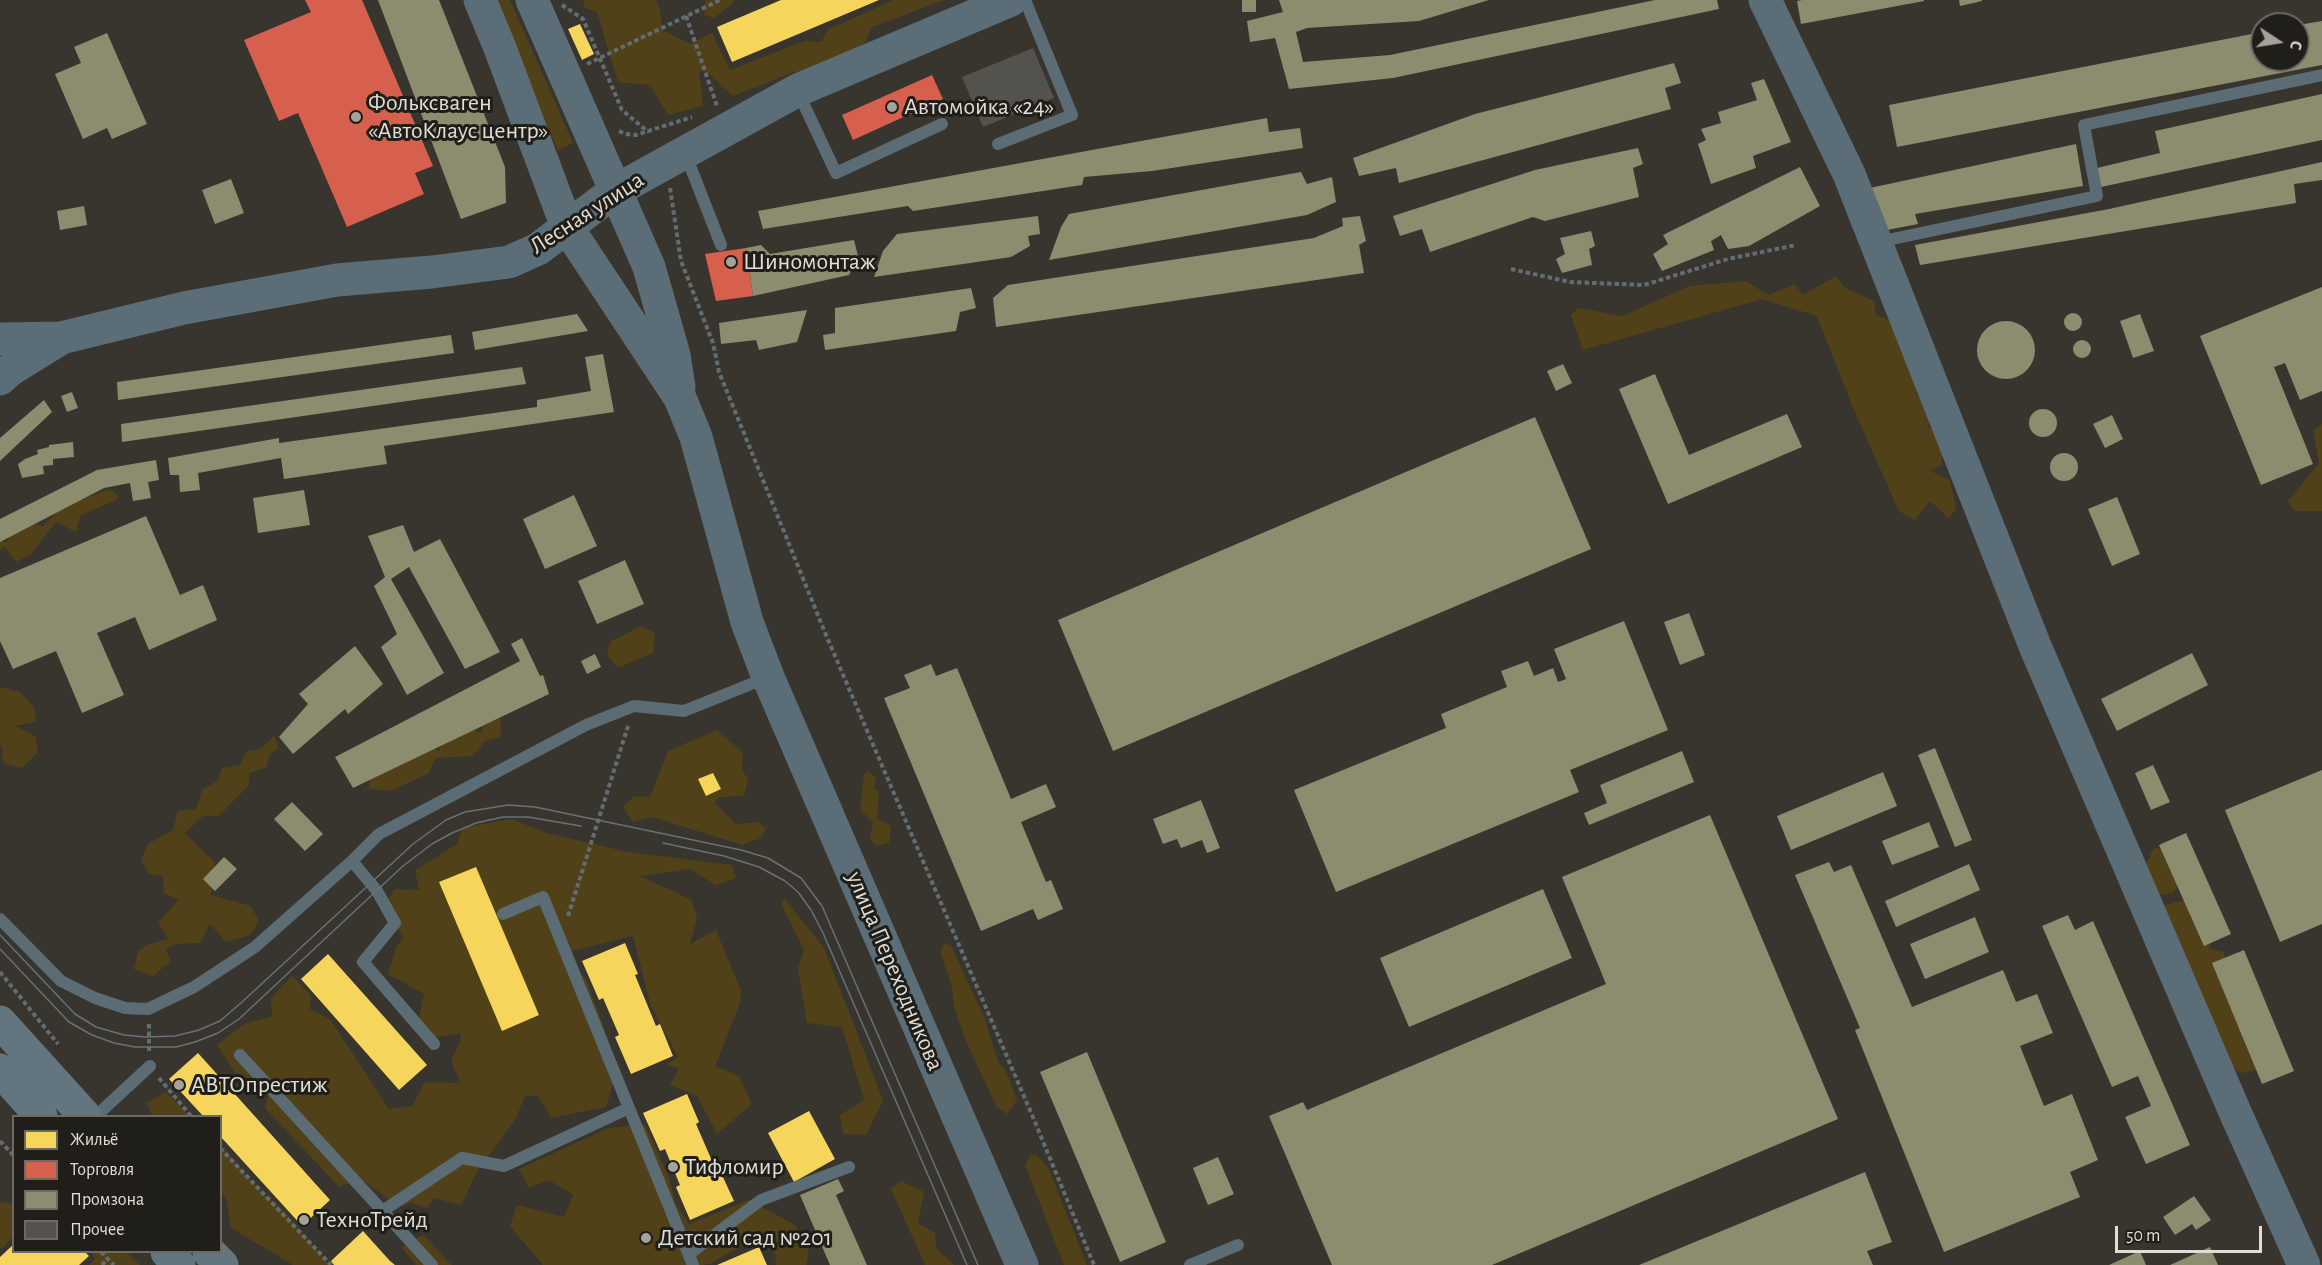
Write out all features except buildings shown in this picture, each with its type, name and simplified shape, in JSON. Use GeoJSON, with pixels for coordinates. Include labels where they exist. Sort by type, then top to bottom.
{"type":"FeatureCollection","features":[{"type":"Feature","properties":{"kind":"main road"},"geometry":{"type":"LineString","coordinates":[[480,0],[567,227],[681,398]]}},
{"type":"Feature","properties":{"kind":"main road","name":"Лесная улица"},"geometry":{"type":"LineString","coordinates":[[61,338],[93,328],[184,308],[337,280],[432,272],[509,262],[538,249],[615,191],[676,165],[798,90],[1011,0]]}},
{"type":"Feature","properties":{"kind":"main road"},"geometry":{"type":"LineString","coordinates":[[1765,0],[1849,174],[2035,646],[2304,1265]]}},
{"type":"Feature","properties":{"kind":"main road"},"geometry":{"type":"LineString","coordinates":[[551,2],[615,191],[649,267],[674,355],[681,398]]}},
{"type":"Feature","properties":{"kind":"main road"},"geometry":{"type":"LineString","coordinates":[[0,339],[61,338]]}},
{"type":"Feature","properties":{"kind":"main road"},"geometry":{"type":"LineString","coordinates":[[0,379],[10,370],[61,338]]}},
{"type":"Feature","properties":{"kind":"main road","name":"улица Переходникова"},"geometry":{"type":"LineString","coordinates":[[681,398],[696,437],[747,622],[768,678],[1022,1265]]}},
{"type":"Feature","properties":{"kind":"main road"},"geometry":{"type":"LineString","coordinates":[[0,1022],[84,1115]]}},
{"type":"Feature","properties":{"kind":"main road"},"geometry":{"type":"LineString","coordinates":[[0,1070],[40,1115]]}},
{"type":"Feature","properties":{"kind":"main road"},"geometry":{"type":"LineString","coordinates":[[169,1253],[179,1265]]}},
{"type":"Feature","properties":{"kind":"main road"},"geometry":{"type":"LineString","coordinates":[[211,1253],[222,1265]]}},
{"type":"Feature","properties":{"kind":"lane"},"geometry":{"type":"LineString","coordinates":[[998,144],[1072,115],[1025,0]]}},
{"type":"Feature","properties":{"kind":"lane"},"geometry":{"type":"LineString","coordinates":[[1874,242],[2097,196],[2084,125],[2322,75]]}},
{"type":"Feature","properties":{"kind":"lane"},"geometry":{"type":"LineString","coordinates":[[798,90],[836,174],[942,124]]}},
{"type":"Feature","properties":{"kind":"lane"},"geometry":{"type":"LineString","coordinates":[[676,165],[721,245]]}},
{"type":"Feature","properties":{"kind":"lane"},"geometry":{"type":"LineString","coordinates":[[0,919],[61,981],[105,1002],[125,1008],[148,1010],[194,987],[255,947],[379,834],[586,725],[634,706],[684,711],[768,678]]}},
{"type":"Feature","properties":{"kind":"lane"},"geometry":{"type":"LineString","coordinates":[[352,861],[377,891],[395,923],[363,962],[434,1044]]}},
{"type":"Feature","properties":{"kind":"lane"},"geometry":{"type":"LineString","coordinates":[[503,914],[543,897],[691,1260],[761,1200],[849,1167]]}},
{"type":"Feature","properties":{"kind":"lane"},"geometry":{"type":"LineString","coordinates":[[240,1055],[381,1212],[432,1265]]}},
{"type":"Feature","properties":{"kind":"lane"},"geometry":{"type":"LineString","coordinates":[[97,1115],[150,1066]]}},
{"type":"Feature","properties":{"kind":"lane"},"geometry":{"type":"LineString","coordinates":[[381,1212],[462,1158],[504,1166],[629,1108]]}},
{"type":"Feature","properties":{"kind":"lane"},"geometry":{"type":"LineString","coordinates":[[1190,1265],[1238,1245]]}},
{"type":"Feature","properties":{"kind":"path"},"geometry":{"type":"LineString","coordinates":[[581,67],[720,0]]}},
{"type":"Feature","properties":{"kind":"path"},"geometry":{"type":"LineString","coordinates":[[551,2],[562,16]]}},
{"type":"Feature","properties":{"kind":"path"},"geometry":{"type":"LineString","coordinates":[[551,2],[583,19],[622,110],[648,132]]}},
{"type":"Feature","properties":{"kind":"path"},"geometry":{"type":"LineString","coordinates":[[686,16],[718,108],[725,106]]}},
{"type":"Feature","properties":{"kind":"path"},"geometry":{"type":"LineString","coordinates":[[612,128],[625,134],[648,132],[695,116]]}},
{"type":"Feature","properties":{"kind":"path"},"geometry":{"type":"LineString","coordinates":[[676,165],[681,261],[713,343],[719,372],[826,635],[1094,1265]]}},
{"type":"Feature","properties":{"kind":"path"},"geometry":{"type":"LineString","coordinates":[[1511,269],[1570,282],[1644,285],[1728,258],[1796,245]]}},
{"type":"Feature","properties":{"kind":"path"},"geometry":{"type":"LineString","coordinates":[[560,940],[634,706]]}},
{"type":"Feature","properties":{"kind":"path"},"geometry":{"type":"LineString","coordinates":[[0,972],[58,1045]]}},
{"type":"Feature","properties":{"kind":"path"},"geometry":{"type":"LineString","coordinates":[[148,1010],[150,1066],[190,1115]]}},
{"type":"Feature","properties":{"kind":"path"},"geometry":{"type":"LineString","coordinates":[[0,1141],[12,1154]]}},
{"type":"Feature","properties":{"kind":"path"},"geometry":{"type":"LineString","coordinates":[[222,1150],[331,1265]]}},
{"type":"Feature","properties":{"kind":"path"},"geometry":{"type":"LineString","coordinates":[[103,1253],[114,1265]]}},
{"type":"Feature","properties":{"kind":"path"},"geometry":{"type":"LineString","coordinates":[[102,1265],[108,1258]]}},
{"type":"Feature","properties":{"kind":"shaded area"},"geometry":{"type":"Polygon","coordinates":[[[491,0],[510,0],[573,143],[558,150],[491,0]]]}},
{"type":"Feature","properties":{"kind":"shaded area"},"geometry":{"type":"Polygon","coordinates":[[[583,0],[656,0],[660,9],[662,30],[690,44],[712,33],[730,70],[805,41],[821,42],[829,29],[894,0],[944,0],[872,27],[866,41],[837,71],[811,80],[794,72],[733,96],[708,73],[699,71],[703,106],[668,115],[650,85],[618,82],[597,12],[585,8],[583,0]]]}},
{"type":"Feature","properties":{"kind":"shaded area"},"geometry":{"type":"Polygon","coordinates":[[[705,0],[734,0],[734,2],[714,18],[704,15],[705,0]]]}},
{"type":"Feature","properties":{"kind":"shaded area"},"geometry":{"type":"Polygon","coordinates":[[[1836,276],[1845,288],[1874,301],[1876,315],[1895,322],[1919,384],[1916,394],[1927,399],[1931,413],[1928,427],[1943,434],[1942,464],[1931,471],[1950,480],[1956,509],[1949,518],[1930,501],[1915,520],[1899,511],[1853,408],[1817,316],[1762,299],[1583,350],[1571,315],[1578,308],[1622,316],[1690,286],[1746,281],[1768,295],[1795,284],[1803,295],[1836,276]]]}},
{"type":"Feature","properties":{"kind":"shaded area"},"geometry":{"type":"Polygon","coordinates":[[[2322,424],[2322,511],[2295,511],[2288,501],[2319,463],[2313,431],[2322,424]]]}},
{"type":"Feature","properties":{"kind":"shaded area"},"geometry":{"type":"Polygon","coordinates":[[[110,489],[119,496],[116,500],[80,516],[76,532],[56,522],[30,555],[16,562],[5,547],[0,550],[0,541],[7,542],[10,530],[23,522],[43,526],[64,506],[110,489]]]}},
{"type":"Feature","properties":{"kind":"shaded area"},"geometry":{"type":"Polygon","coordinates":[[[641,626],[655,633],[653,653],[618,668],[607,655],[610,642],[641,626]]]}},
{"type":"Feature","properties":{"kind":"shaded area"},"geometry":{"type":"Polygon","coordinates":[[[0,687],[20,692],[34,707],[36,722],[15,726],[35,736],[38,752],[22,768],[3,763],[0,746],[0,687]]]}},
{"type":"Feature","properties":{"kind":"shaded area"},"geometry":{"type":"Polygon","coordinates":[[[500,713],[501,737],[485,741],[473,756],[436,758],[429,773],[391,791],[369,789],[371,765],[417,743],[440,751],[438,737],[466,727],[481,733],[484,716],[500,713]]]}},
{"type":"Feature","properties":{"kind":"shaded area"},"geometry":{"type":"Polygon","coordinates":[[[717,730],[743,753],[742,770],[748,779],[744,796],[721,797],[714,802],[736,824],[757,822],[766,828],[761,838],[742,845],[652,817],[632,822],[623,806],[635,796],[650,797],[668,751],[717,730]]]}},
{"type":"Feature","properties":{"kind":"shaded area"},"geometry":{"type":"Polygon","coordinates":[[[274,736],[279,748],[269,755],[267,767],[249,773],[249,785],[219,816],[203,816],[185,833],[215,863],[211,895],[251,906],[259,921],[250,935],[226,942],[210,924],[200,943],[175,944],[166,950],[171,961],[153,976],[134,969],[138,952],[148,944],[168,939],[158,922],[179,900],[164,893],[163,876],[149,874],[141,860],[148,844],[173,830],[178,811],[196,809],[202,790],[217,781],[222,768],[240,765],[247,751],[260,749],[274,736]]]}},
{"type":"Feature","properties":{"kind":"shaded area"},"geometry":{"type":"Polygon","coordinates":[[[868,771],[876,778],[874,788],[879,793],[877,819],[891,826],[889,843],[877,846],[870,839],[873,822],[860,809],[864,775],[868,771]]]}},
{"type":"Feature","properties":{"kind":"shaded area"},"geometry":{"type":"Polygon","coordinates":[[[511,819],[547,833],[628,852],[732,865],[736,878],[716,885],[690,869],[640,876],[692,900],[697,918],[690,944],[716,930],[741,991],[740,1003],[715,1066],[739,1076],[752,1104],[717,1134],[697,1096],[670,1085],[679,1069],[667,1064],[678,1057],[651,1006],[633,936],[571,951],[567,964],[586,978],[618,1068],[606,1107],[551,1118],[538,1096],[525,1096],[516,1118],[477,1172],[461,1205],[434,1198],[428,1208],[411,1203],[399,1206],[361,1179],[339,1187],[265,1108],[272,1079],[241,1082],[217,1045],[244,1024],[272,1016],[271,998],[292,976],[311,995],[310,1009],[330,1019],[389,1109],[412,1106],[425,1082],[460,1083],[451,1060],[461,1040],[460,1033],[436,1037],[419,1018],[424,994],[388,974],[396,948],[404,936],[381,911],[395,889],[419,890],[415,870],[457,844],[462,828],[511,819]]]}},
{"type":"Feature","properties":{"kind":"shaded area"},"geometry":{"type":"Polygon","coordinates":[[[2154,848],[2164,849],[2179,884],[2173,893],[2157,895],[2145,866],[2154,848]]]}},
{"type":"Feature","properties":{"kind":"shaded area"},"geometry":{"type":"Polygon","coordinates":[[[784,898],[824,948],[883,1100],[866,1135],[843,1134],[840,1115],[864,1100],[842,1027],[807,1023],[798,969],[804,950],[781,904],[784,898]]]}},
{"type":"Feature","properties":{"kind":"shaded area"},"geometry":{"type":"Polygon","coordinates":[[[2188,899],[2209,929],[2210,949],[2224,952],[2228,988],[2261,1069],[2242,1073],[2227,1066],[2162,906],[2188,899]]]}},
{"type":"Feature","properties":{"kind":"shaded area"},"geometry":{"type":"Polygon","coordinates":[[[944,943],[951,946],[985,1019],[998,1062],[1006,1071],[1017,1100],[1007,1114],[996,1106],[966,1041],[954,1007],[952,987],[940,952],[944,943]]]}},
{"type":"Feature","properties":{"kind":"shaded area"},"geometry":{"type":"Polygon","coordinates":[[[166,1092],[188,1115],[152,1115],[147,1103],[166,1092]]]}},
{"type":"Feature","properties":{"kind":"shaded area"},"geometry":{"type":"Polygon","coordinates":[[[645,1125],[669,1178],[675,1203],[689,1224],[749,1200],[795,1225],[809,1251],[806,1265],[776,1265],[775,1253],[754,1238],[712,1263],[703,1265],[543,1265],[510,1226],[517,1205],[564,1217],[573,1195],[549,1180],[529,1188],[519,1169],[608,1128],[645,1125]]]}},
{"type":"Feature","properties":{"kind":"shaded area"},"geometry":{"type":"Polygon","coordinates":[[[222,1146],[257,1188],[285,1212],[329,1265],[293,1265],[231,1228],[226,1197],[222,1193],[222,1146]]]}},
{"type":"Feature","properties":{"kind":"shaded area"},"geometry":{"type":"Polygon","coordinates":[[[1035,1154],[1048,1167],[1087,1265],[1064,1265],[1025,1165],[1031,1155],[1035,1154]]]}},
{"type":"Feature","properties":{"kind":"shaded area"},"geometry":{"type":"Polygon","coordinates":[[[901,1181],[924,1192],[918,1223],[935,1233],[936,1248],[954,1265],[925,1265],[891,1189],[901,1181]]]}},
{"type":"Feature","properties":{"kind":"shaded area"},"geometry":{"type":"Polygon","coordinates":[[[0,1202],[12,1204],[12,1237],[3,1248],[0,1248],[0,1202]]]}},
{"type":"Feature","properties":{"kind":"shaded area"},"geometry":{"type":"Polygon","coordinates":[[[423,1235],[452,1265],[416,1265],[401,1247],[423,1235]]]}},
{"type":"Feature","properties":{"kind":"shaded area"},"geometry":{"type":"Polygon","coordinates":[[[92,1253],[128,1253],[140,1265],[89,1265],[95,1259],[92,1253]]]}},
{"type":"Feature","properties":{"kind":"tram line"},"geometry":{"type":"LineString","coordinates":[[0,935],[75,1014],[96,1027],[124,1035],[175,1036],[199,1030],[220,1021],[413,844],[446,820],[465,812],[508,805],[535,807],[741,850],[768,858],[801,878],[822,906],[978,1265]]}},
{"type":"Feature","properties":{"kind":"tram line"},"geometry":{"type":"LineString","coordinates":[[0,949],[69,1022],[92,1035],[135,1047],[176,1047],[218,1033],[239,1019],[403,866],[432,844],[452,833],[476,823],[503,817],[528,817],[581,826]]}},
{"type":"Feature","properties":{"kind":"tram line"},"geometry":{"type":"LineString","coordinates":[[663,843],[724,856],[759,867],[785,881],[798,892],[811,910],[967,1265]]}},
{"type":"Feature","properties":{"kind":"place","name":"Автомойка «24»"},"geometry":{"type":"Point","coordinates":[892,107]}},
{"type":"Feature","properties":{"kind":"place","name":"Фольксваген «АвтоКлаус центр»"},"geometry":{"type":"Point","coordinates":[356,117]}},
{"type":"Feature","properties":{"kind":"place","name":"Шиномонтаж"},"geometry":{"type":"Point","coordinates":[731,262]}},
{"type":"Feature","properties":{"kind":"place","name":"АВТОпрестиж"},"geometry":{"type":"Point","coordinates":[179,1085]}},
{"type":"Feature","properties":{"kind":"place","name":"Тифломир"},"geometry":{"type":"Point","coordinates":[673,1167]}},
{"type":"Feature","properties":{"kind":"place","name":"ТехноТрейд"},"geometry":{"type":"Point","coordinates":[304,1220]}},
{"type":"Feature","properties":{"kind":"place","name":"Детский сад №201"},"geometry":{"type":"Point","coordinates":[646,1238]}}]}
